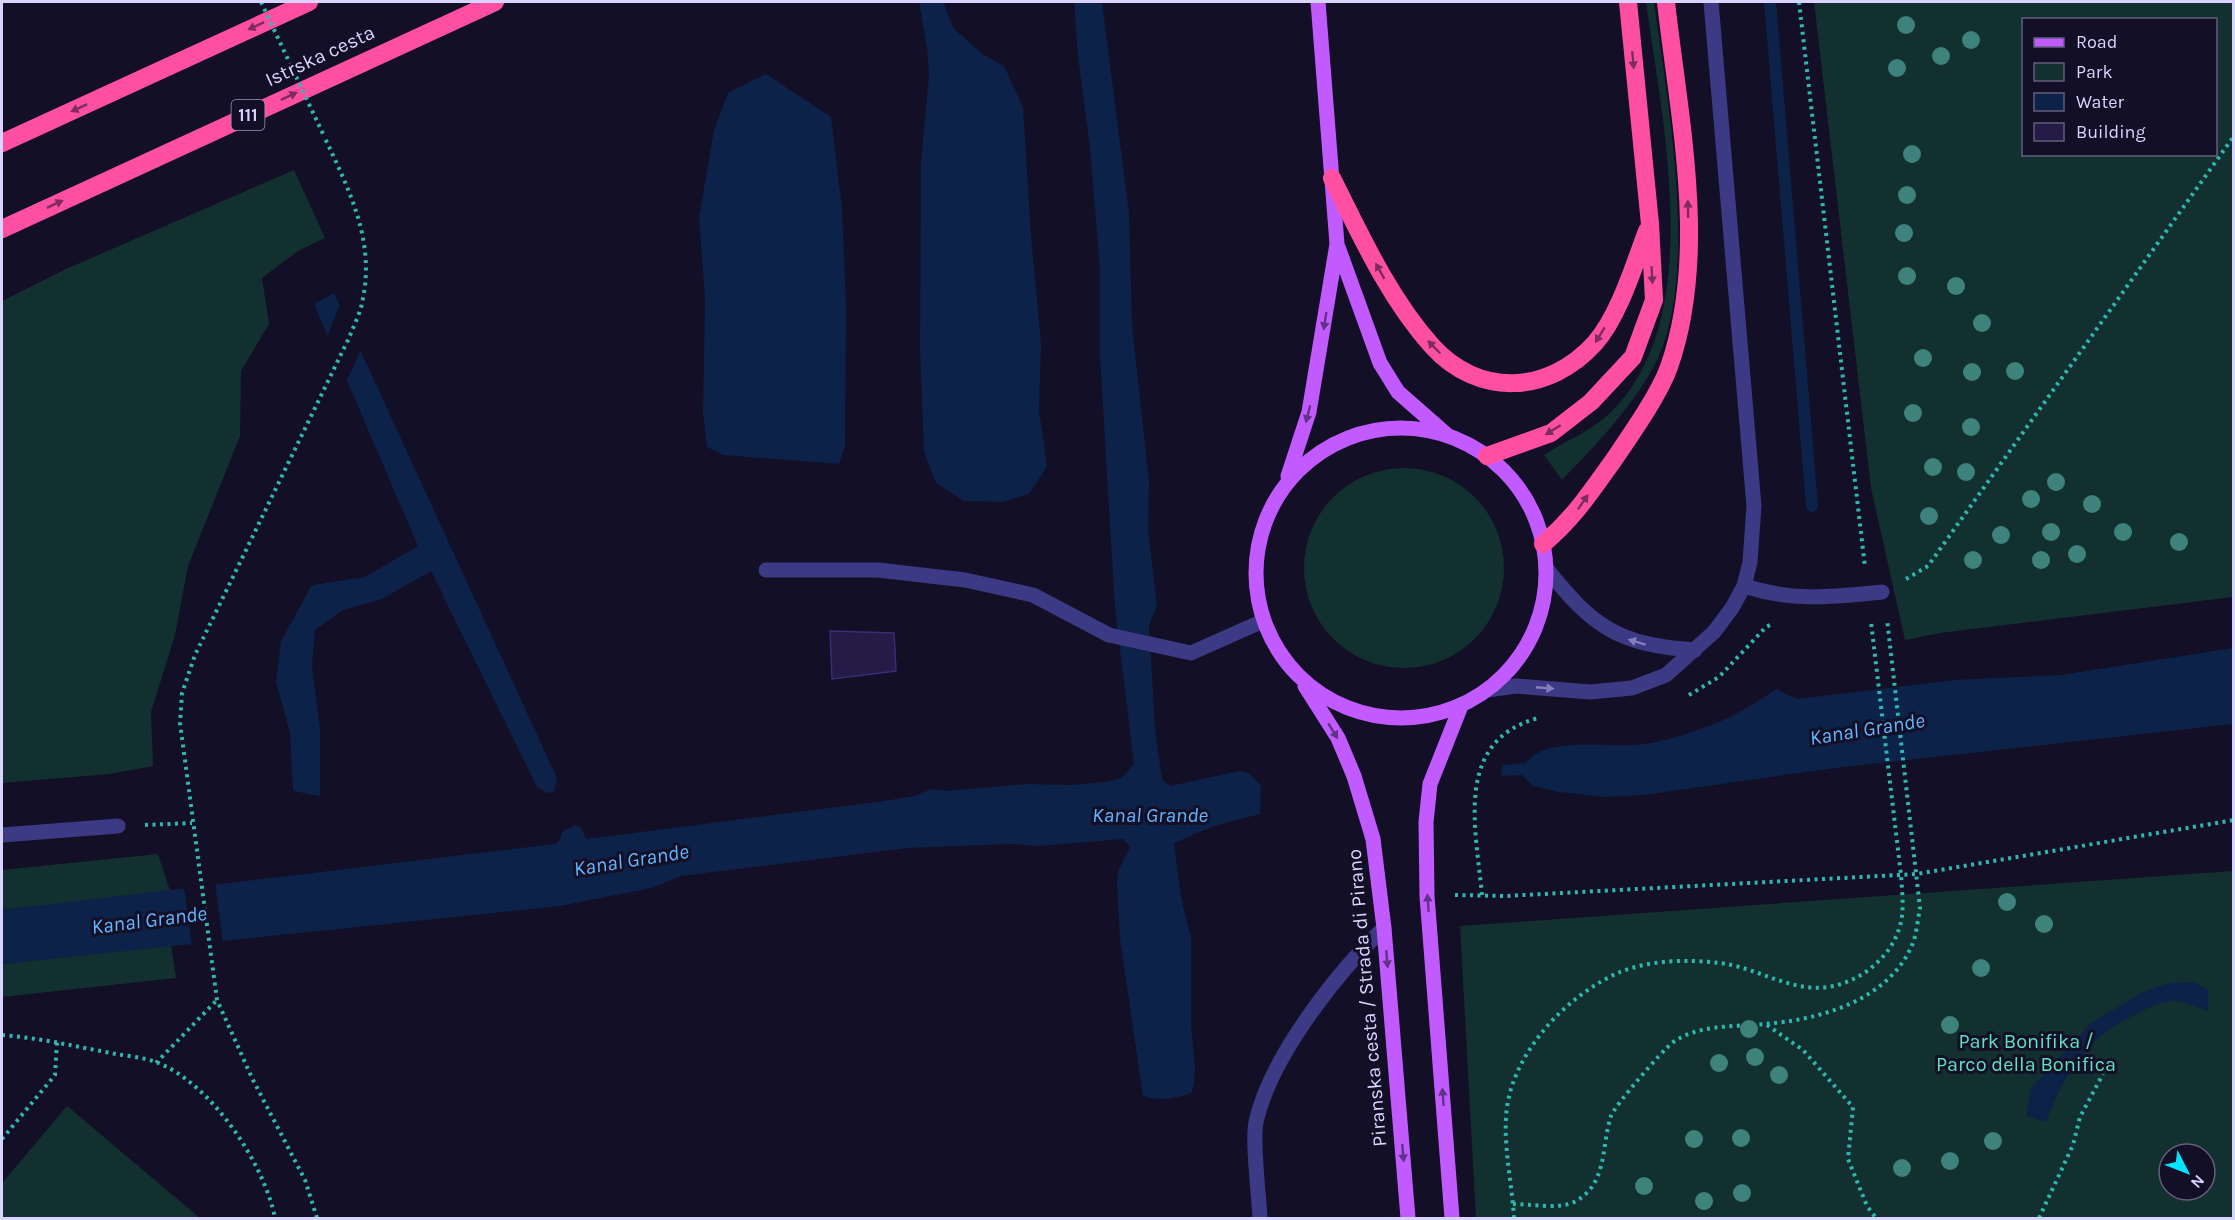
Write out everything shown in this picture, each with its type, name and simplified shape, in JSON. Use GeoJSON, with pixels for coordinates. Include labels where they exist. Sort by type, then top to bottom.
{"type":"FeatureCollection","features":[{"type":"Feature","properties":{"kind":"highway"},"geometry":{"type":"LineString","coordinates":[[2,143],[309,2]]}},
{"type":"Feature","properties":{"kind":"highway","name":"Istrska cesta"},"geometry":{"type":"LineString","coordinates":[[2,229],[495,2]]}},
{"type":"Feature","properties":{"kind":"highway"},"geometry":{"type":"LineString","coordinates":[[1487,456],[1551,433],[1591,402],[1633,357],[1654,300],[1650,224],[1628,2]]}},
{"type":"Feature","properties":{"kind":"highway"},"geometry":{"type":"LineString","coordinates":[[1543,544],[1569,522],[1627,440],[1668,370],[1678,337],[1688,284],[1688,203],[1666,2]]}},
{"type":"Feature","properties":{"kind":"highway"},"geometry":{"type":"LineString","coordinates":[[1332,178],[1364,243],[1412,321],[1433,347],[1458,368],[1488,382],[1526,384],[1563,370],[1596,342],[1622,298],[1650,224]]}},
{"type":"Feature","properties":{"kind":"main road"},"geometry":{"type":"LineString","coordinates":[[1280,492],[1294,462],[1309,412],[1337,244],[1318,2]]}},
{"type":"Feature","properties":{"kind":"main road"},"geometry":{"type":"LineString","coordinates":[[1301,681],[1341,706],[1372,715],[1405,718],[1435,714],[1461,706],[1486,690],[1507,672],[1524,650],[1540,615],[1546,568],[1543,544],[1535,518],[1523,495],[1507,474],[1487,456],[1447,435],[1398,392],[1380,363],[1337,244]]}},
{"type":"Feature","properties":{"kind":"main road"},"geometry":{"type":"LineString","coordinates":[[1280,492],[1300,468],[1328,447],[1359,434],[1392,428],[1447,435]]}},
{"type":"Feature","properties":{"kind":"main road","name":"Piranska cesta / Strada di Pirano"},"geometry":{"type":"LineString","coordinates":[[1280,492],[1263,526],[1255,569],[1257,596],[1263,621],[1274,645],[1301,681],[1338,738],[1354,776],[1373,839],[1384,928],[1408,1218]]}},
{"type":"Feature","properties":{"kind":"main road"},"geometry":{"type":"LineString","coordinates":[[1452,1218],[1427,896],[1426,822],[1430,784],[1461,706]]}},
{"type":"Feature","properties":{"kind":"street"},"geometry":{"type":"LineString","coordinates":[[1486,690],[1516,686],[1590,692],[1632,688],[1666,675],[1714,632],[1732,608],[1744,586],[1750,562],[1754,506],[1711,2]]}},
{"type":"Feature","properties":{"kind":"street"},"geometry":{"type":"LineString","coordinates":[[1546,568],[1574,603],[1608,629],[1635,643],[1695,650]]}},
{"type":"Feature","properties":{"kind":"street"},"geometry":{"type":"LineString","coordinates":[[765,570],[878,570],[965,580],[1033,595],[1109,635],[1191,653],[1263,621]]}},
{"type":"Feature","properties":{"kind":"street"},"geometry":{"type":"LineString","coordinates":[[1744,586],[1772,595],[1795,598],[1875,593]]}},
{"type":"Feature","properties":{"kind":"street"},"geometry":{"type":"LineString","coordinates":[[2,835],[118,826]]}},
{"type":"Feature","properties":{"kind":"street"},"geometry":{"type":"LineString","coordinates":[[1260,1218],[1256,1124],[1273,1074],[1331,984],[1384,928]]}},
{"type":"Feature","properties":{"kind":"path"},"geometry":{"type":"LineString","coordinates":[[261,2],[349,192],[362,228],[368,263],[363,300],[350,338],[231,577],[195,655],[182,693],[181,747],[210,965],[217,1000],[252,1078],[305,1180],[317,1218]]}},
{"type":"Feature","properties":{"kind":"path"},"geometry":{"type":"LineString","coordinates":[[1514,1218],[1506,1121],[1508,1100],[1517,1075],[1538,1038],[1568,1006],[1622,971],[1659,963],[1719,963],[1808,988],[1831,986],[1852,979],[1878,962],[1899,930],[1903,908],[1901,875],[1870,615],[1875,593],[1799,2]]}},
{"type":"Feature","properties":{"kind":"path"},"geometry":{"type":"LineString","coordinates":[[1928,566],[2234,136]]}},
{"type":"Feature","properties":{"kind":"path"},"geometry":{"type":"LineString","coordinates":[[1513,1204],[1575,1202],[1593,1187],[1603,1164],[1612,1115],[1673,1043],[1707,1028],[1792,1022],[1839,1009],[1880,986],[1900,966],[1914,940],[1920,908],[1887,614]]}},
{"type":"Feature","properties":{"kind":"path"},"geometry":{"type":"LineString","coordinates":[[1427,896],[1917,874],[2234,820]]}},
{"type":"Feature","properties":{"kind":"path"},"geometry":{"type":"LineString","coordinates":[[118,826],[192,823]]}},
{"type":"Feature","properties":{"kind":"path"},"geometry":{"type":"LineString","coordinates":[[1479,858],[1482,895]]}},
{"type":"Feature","properties":{"kind":"path"},"geometry":{"type":"LineString","coordinates":[[156,1063],[217,1000]]}},
{"type":"Feature","properties":{"kind":"path"},"geometry":{"type":"LineString","coordinates":[[1766,1024],[1803,1050],[1852,1107],[1848,1160],[1866,1206],[1876,1218]]}},
{"type":"Feature","properties":{"kind":"path"},"geometry":{"type":"LineString","coordinates":[[2,1035],[57,1042],[156,1063],[196,1087],[232,1127],[256,1163],[275,1218]]}},
{"type":"Feature","properties":{"kind":"path"},"geometry":{"type":"LineString","coordinates":[[2,1139],[55,1075],[57,1042]]}},
{"type":"Feature","properties":{"kind":"path"},"geometry":{"type":"LineString","coordinates":[[2039,1218],[2073,1145],[2080,1117],[2103,1074]]}},
{"type":"Feature","properties":{"kind":"green space"},"geometry":{"type":"Polygon","coordinates":[[[1646,2],[1654,2],[1672,134],[1676,183],[1678,231],[1676,278],[1670,321],[1658,358],[1628,407],[1562,480],[1544,455],[1586,431],[1609,414],[1640,374],[1659,327],[1668,274],[1671,217],[1661,103],[1646,2]]]}},
{"type":"Feature","properties":{"kind":"green space"},"geometry":{"type":"Polygon","coordinates":[[[1814,2],[2233,2],[2233,597],[1940,633],[1905,640],[1871,488],[1814,2]]]}},
{"type":"Feature","properties":{"kind":"green space"},"geometry":{"type":"Polygon","coordinates":[[[294,170],[325,238],[298,251],[262,278],[269,324],[241,371],[240,436],[188,566],[175,635],[151,712],[153,766],[110,774],[2,783],[2,301],[66,269],[294,170]]]}},
{"type":"Feature","properties":{"kind":"green space"},"geometry":{"type":"Polygon","coordinates":[[[1394,468],[1414,468],[1442,475],[1468,490],[1482,504],[1497,530],[1504,558],[1504,578],[1497,606],[1482,632],[1468,646],[1433,664],[1414,668],[1394,668],[1366,661],[1340,646],[1326,632],[1308,597],[1304,578],[1304,558],[1311,530],[1326,504],[1340,490],[1375,472],[1394,468]]]}},
{"type":"Feature","properties":{"kind":"green space"},"geometry":{"type":"Polygon","coordinates":[[[158,854],[170,891],[2,910],[2,870],[158,854]]]}},
{"type":"Feature","properties":{"kind":"green space","name":"Park Bonifika / Parco della Bonifica"},"geometry":{"type":"Polygon","coordinates":[[[2233,871],[2233,1218],[1476,1218],[1460,926],[2233,871]]]}},
{"type":"Feature","properties":{"kind":"green space"},"geometry":{"type":"Polygon","coordinates":[[[171,945],[176,978],[2,997],[2,964],[171,945]]]}},
{"type":"Feature","properties":{"kind":"green space"},"geometry":{"type":"Polygon","coordinates":[[[67,1106],[200,1218],[2,1218],[2,1183],[67,1106]]]}},
{"type":"Feature","properties":{"kind":"water"},"geometry":{"type":"Polygon","coordinates":[[[919,2],[943,2],[954,29],[984,55],[1004,66],[1023,107],[1031,236],[1041,343],[1039,410],[1047,466],[1030,493],[1003,502],[964,501],[936,483],[924,452],[920,350],[921,163],[929,75],[919,2]]]}},
{"type":"Feature","properties":{"kind":"water","name":"Kanal Grande"},"geometry":{"type":"Polygon","coordinates":[[[1074,2],[1102,2],[1129,213],[1132,325],[1149,482],[1148,530],[1157,606],[1149,625],[1155,729],[1162,779],[1170,786],[1240,771],[1249,773],[1261,786],[1260,814],[1214,826],[1174,843],[1181,897],[1191,938],[1191,1024],[1195,1068],[1191,1093],[1167,1099],[1143,1096],[1120,939],[1118,871],[1130,847],[1123,839],[1039,846],[1011,844],[908,848],[681,876],[652,888],[560,906],[2,964],[2,910],[555,844],[560,840],[562,832],[574,825],[581,827],[586,839],[877,802],[915,796],[930,789],[946,791],[1026,784],[1072,785],[1122,778],[1134,763],[1115,609],[1100,356],[1100,270],[1090,148],[1078,56],[1074,2]]]}},
{"type":"Feature","properties":{"kind":"water"},"geometry":{"type":"Polygon","coordinates":[[[766,74],[831,117],[842,208],[846,305],[845,446],[839,464],[723,455],[707,447],[703,412],[705,300],[699,217],[714,130],[728,93],[766,74]]]}},
{"type":"Feature","properties":{"kind":"water"},"geometry":{"type":"Polygon","coordinates":[[[334,293],[557,778],[554,792],[547,793],[537,787],[431,571],[382,599],[343,610],[315,630],[312,666],[320,729],[320,796],[293,791],[290,733],[276,682],[281,641],[312,585],[365,577],[418,546],[314,304],[334,293]]]}},
{"type":"Feature","properties":{"kind":"water","name":"Kanal Grande"},"geometry":{"type":"Polygon","coordinates":[[[2233,648],[2233,724],[1835,768],[1644,795],[1605,797],[1559,792],[1533,786],[1522,775],[1501,776],[1502,765],[1526,763],[1547,749],[1577,745],[1641,745],[1686,734],[1727,718],[1776,689],[1797,699],[1955,680],[2061,675],[2233,648]]]}},
{"type":"Feature","properties":{"kind":"water"},"geometry":{"type":"Polygon","coordinates":[[[2194,982],[2208,989],[2208,1011],[2181,1002],[2167,1002],[2157,1004],[2117,1024],[2090,1046],[2079,1059],[2061,1088],[2046,1122],[2026,1116],[2031,1088],[2091,1023],[2145,991],[2169,983],[2194,982]]]}},
{"type":"Feature","properties":{"kind":"pier"},"geometry":{"type":"Polygon","coordinates":[[[341,302],[362,348],[345,384],[326,340],[341,302]]]}},
{"type":"Feature","properties":{"kind":"pier"},"geometry":{"type":"Polygon","coordinates":[[[215,883],[223,943],[192,946],[184,887],[215,883]]]}},
{"type":"Feature","properties":{"kind":"building"},"geometry":{"type":"Polygon","coordinates":[[[830,631],[894,633],[896,671],[832,679],[830,631]]]}},
{"type":"Feature","properties":{"kind":"waterway"},"geometry":{"type":"LineString","coordinates":[[1770,2],[1812,506]]}}]}
